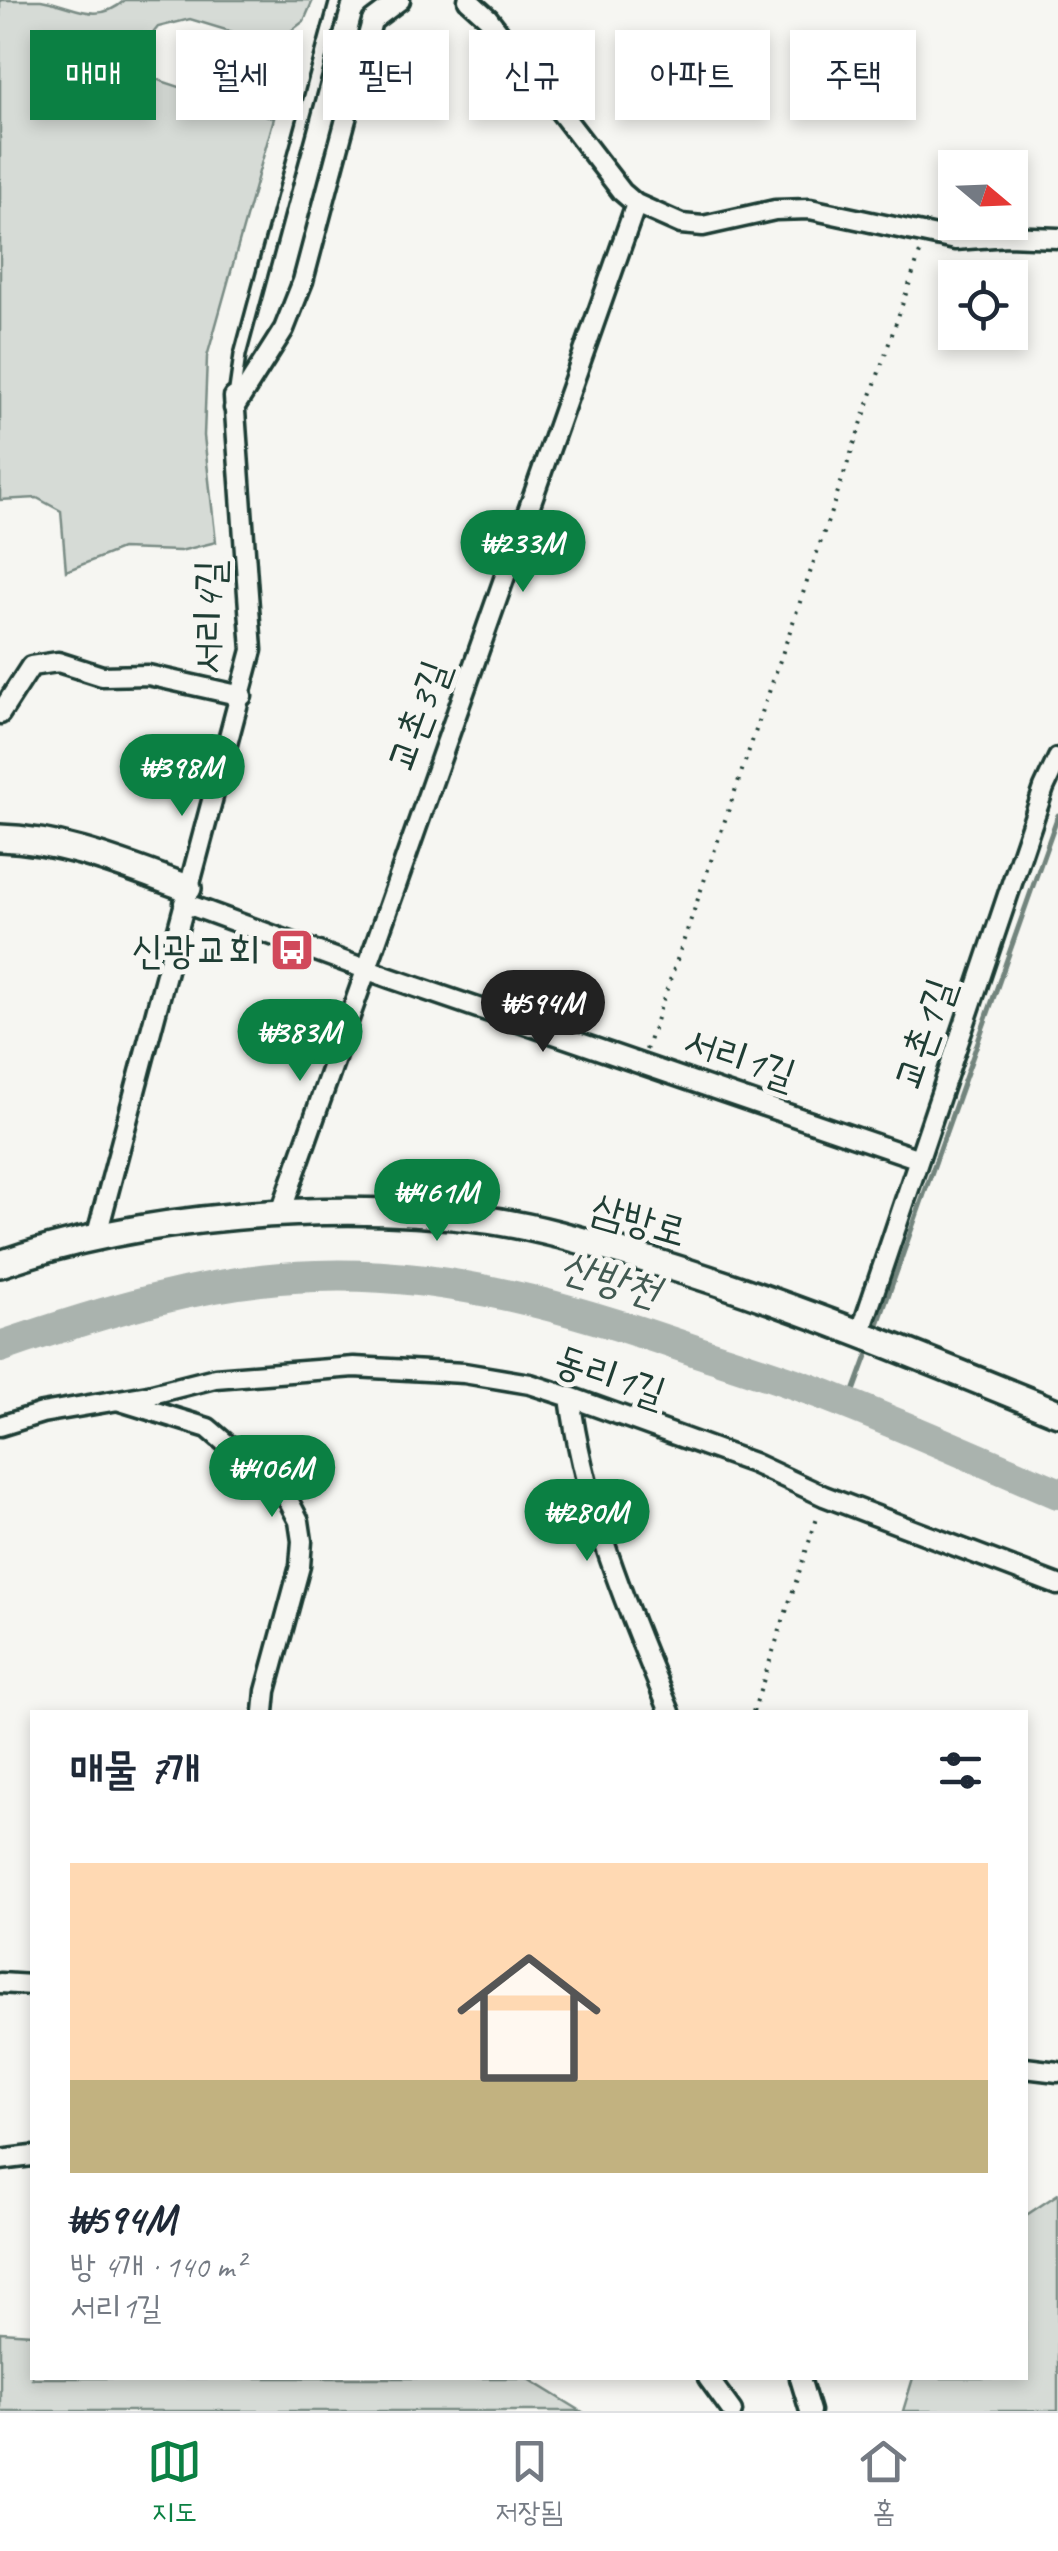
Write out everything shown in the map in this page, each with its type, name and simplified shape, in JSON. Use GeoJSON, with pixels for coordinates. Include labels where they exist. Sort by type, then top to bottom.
{"type":"FeatureCollection","features":[{"type":"Feature","properties":{"kind":"street"},"geometry":{"type":"LineString","coordinates":[[234,402],[284,329],[303,280],[372,21],[400,0]]}},
{"type":"Feature","properties":{"kind":"street"},"geometry":{"type":"LineString","coordinates":[[468,0],[488,18],[622,192],[636,204],[682,224],[702,226],[775,210],[810,210],[955,240],[1058,238]]}},
{"type":"Feature","properties":{"kind":"street","name":"교촌3길"},"geometry":{"type":"LineString","coordinates":[[366,969],[636,204]]}},
{"type":"Feature","properties":{"kind":"street","name":"서리4길"},"geometry":{"type":"LineString","coordinates":[[96,1238],[252,650],[234,402]]}},
{"type":"Feature","properties":{"kind":"street"},"geometry":{"type":"LineString","coordinates":[[0,714],[31,666],[58,662],[102,676],[148,675],[242,696]]}},
{"type":"Feature","properties":{"kind":"street","name":"교촌1길"},"geometry":{"type":"LineString","coordinates":[[869,1337],[919,1158],[1044,788],[1058,758]]}},
{"type":"Feature","properties":{"kind":"street","name":"서리1길"},"geometry":{"type":"LineString","coordinates":[[0,838],[29,839],[78,849],[366,969],[919,1158]]}},
{"type":"Feature","properties":{"kind":"street"},"geometry":{"type":"LineString","coordinates":[[280,1216],[366,969]]}},
{"type":"Feature","properties":{"kind":"street","name":"삼방로"},"geometry":{"type":"LineString","coordinates":[[0,1264],[96,1238],[180,1224],[280,1216],[389,1214],[480,1219],[548,1233],[748,1291],[1058,1413]]}},
{"type":"Feature","properties":{"kind":"street","name":"동리1길"},"geometry":{"type":"LineString","coordinates":[[0,1426],[215,1378],[354,1368],[464,1373],[530,1384],[570,1397],[753,1463],[824,1496],[1058,1585]]}},
{"type":"Feature","properties":{"kind":"street"},"geometry":{"type":"LineString","coordinates":[[570,1397],[576,1438],[619,1592],[669,1710]]}},
{"type":"Feature","properties":{"kind":"street","name":"동리1길"},"geometry":{"type":"LineString","coordinates":[[114,1400],[208,1428],[285,1494],[299,1521],[300,1566],[264,1710]]}},
{"type":"Feature","properties":{"kind":"street"},"geometry":{"type":"LineString","coordinates":[[0,1983],[30,1985]]}},
{"type":"Feature","properties":{"kind":"street"},"geometry":{"type":"LineString","coordinates":[[1028,2068],[1058,2072]]}},
{"type":"Feature","properties":{"kind":"street"},"geometry":{"type":"LineString","coordinates":[[0,2160],[30,2156]]}},
{"type":"Feature","properties":{"kind":"street"},"geometry":{"type":"LineString","coordinates":[[709,2380],[732,2411]]}},
{"type":"Feature","properties":{"kind":"street"},"geometry":{"type":"LineString","coordinates":[[801,2380],[810,2411]]}},
{"type":"Feature","properties":{"kind":"lane"},"geometry":{"type":"LineString","coordinates":[[234,402],[240,355],[336,0]]}},
{"type":"Feature","properties":{"kind":"path"},"geometry":{"type":"LineString","coordinates":[[641,1064],[926,233]]}},
{"type":"Feature","properties":{"kind":"path"},"geometry":{"type":"LineString","coordinates":[[755,1710],[824,1496]]}},
{"type":"Feature","properties":{"kind":"shaded area"},"geometry":{"type":"Polygon","coordinates":[[[0,0],[41,0],[95,13],[115,8],[125,0],[313,0],[304,21],[292,30],[226,30],[190,19],[156,30],[30,30],[30,120],[156,120],[156,79],[176,86],[176,120],[273,120],[207,357],[204,436],[216,542],[180,551],[121,549],[66,571],[61,511],[37,498],[0,500],[0,0]]]}},
{"type":"Feature","properties":{"kind":"shaded area"},"geometry":{"type":"Polygon","coordinates":[[[1058,2194],[1058,2411],[903,2411],[912,2380],[1028,2380],[1028,2214],[1058,2194]]]}},
{"type":"Feature","properties":{"kind":"shaded area"},"geometry":{"type":"Polygon","coordinates":[[[0,2332],[30,2334],[30,2380],[530,2380],[581,2411],[0,2411],[0,2332]]]}},
{"type":"Feature","properties":{"kind":"waterway"},"geometry":{"type":"LineString","coordinates":[[876,1330],[1058,815]]}},
{"type":"Feature","properties":{"kind":"waterway","name":"산방천"},"geometry":{"type":"LineString","coordinates":[[0,1347],[116,1310],[235,1283],[316,1276],[414,1280],[559,1308],[768,1374],[1058,1493]]}},
{"type":"Feature","properties":{"kind":"waterway"},"geometry":{"type":"LineString","coordinates":[[849,1405],[871,1345]]}},
{"type":"Feature","properties":{"kind":"place","name":"신광교회"},"geometry":{"type":"Point","coordinates":[292,950]}}]}
